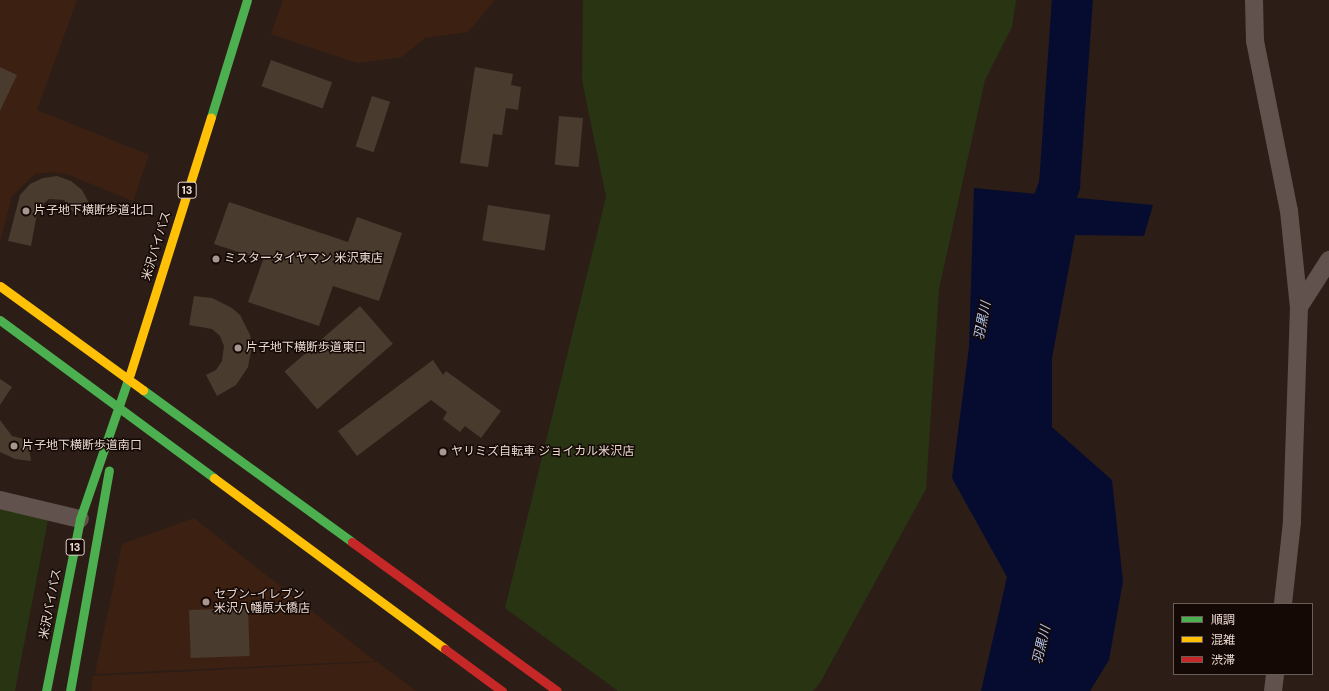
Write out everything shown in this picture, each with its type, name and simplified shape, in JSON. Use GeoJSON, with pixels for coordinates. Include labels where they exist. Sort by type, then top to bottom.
{"type":"FeatureCollection","features":[{"type":"Feature","properties":{"kind":"main road","name":"米沢バイパス"},"geometry":{"type":"LineString","coordinates":[[46,691],[80,519],[120,408],[247,0]]}},
{"type":"Feature","properties":{"kind":"main road"},"geometry":{"type":"LineString","coordinates":[[0,286],[128,381],[481,634],[557,691]]}},
{"type":"Feature","properties":{"kind":"main road"},"geometry":{"type":"LineString","coordinates":[[0,320],[502,691]]}},
{"type":"Feature","properties":{"kind":"main road","name":"米沢バイパス"},"geometry":{"type":"LineString","coordinates":[[70,691],[120,408]]}},
{"type":"Feature","properties":{"kind":"street"},"geometry":{"type":"LineString","coordinates":[[1254,0],[1255,41],[1289,211],[1299,307],[1292,522],[1283,603]]}},
{"type":"Feature","properties":{"kind":"street"},"geometry":{"type":"LineString","coordinates":[[1299,307],[1329,260]]}},
{"type":"Feature","properties":{"kind":"street"},"geometry":{"type":"LineString","coordinates":[[0,500],[80,519]]}},
{"type":"Feature","properties":{"kind":"street"},"geometry":{"type":"LineString","coordinates":[[1273,691],[1275,675]]}},
{"type":"Feature","properties":{"kind":"shaded area"},"geometry":{"type":"Polygon","coordinates":[[[0,0],[77,0],[37,110],[149,155],[133,201],[69,175],[51,172],[35,174],[12,196],[0,242],[0,0]]]}},
{"type":"Feature","properties":{"kind":"shaded area"},"geometry":{"type":"Polygon","coordinates":[[[283,0],[495,0],[468,32],[425,38],[402,57],[357,63],[271,34],[283,0]]]}},
{"type":"Feature","properties":{"kind":"shaded area","name":"セブン-イレブン 米沢八幡原大橋店"},"geometry":{"type":"Polygon","coordinates":[[[194,518],[375,661],[95,674],[122,544],[194,518]]]}},
{"type":"Feature","properties":{"kind":"shaded area"},"geometry":{"type":"Polygon","coordinates":[[[377,662],[416,691],[91,691],[93,676],[377,662]]]}},
{"type":"Feature","properties":{"kind":"green space"},"geometry":{"type":"Polygon","coordinates":[[[583,0],[1016,0],[1012,27],[985,80],[939,289],[926,489],[820,683],[813,691],[618,691],[505,608],[606,197],[582,80],[583,0]]]}},
{"type":"Feature","properties":{"kind":"green space"},"geometry":{"type":"Polygon","coordinates":[[[0,508],[48,520],[15,691],[0,691],[0,508]]]}},
{"type":"Feature","properties":{"kind":"water"},"geometry":{"type":"Polygon","coordinates":[[[974,188],[1153,205],[1144,236],[1075,235],[1052,358],[1052,427],[1112,480],[1123,581],[1109,660],[1090,691],[981,691],[1007,577],[952,478],[969,347],[974,188]]]}},
{"type":"Feature","properties":{"kind":"building"},"geometry":{"type":"Polygon","coordinates":[[[271,60],[332,82],[323,109],[261,86],[271,60]]]}},
{"type":"Feature","properties":{"kind":"building"},"geometry":{"type":"Polygon","coordinates":[[[0,67],[17,75],[0,111],[0,67]]]}},
{"type":"Feature","properties":{"kind":"building"},"geometry":{"type":"Polygon","coordinates":[[[475,67],[513,74],[511,85],[521,87],[518,110],[506,108],[502,135],[493,134],[488,167],[460,163],[475,67]]]}},
{"type":"Feature","properties":{"kind":"building"},"geometry":{"type":"Polygon","coordinates":[[[372,96],[390,102],[374,152],[356,146],[372,96]]]}},
{"type":"Feature","properties":{"kind":"building"},"geometry":{"type":"Polygon","coordinates":[[[559,116],[583,118],[579,167],[555,165],[559,116]]]}},
{"type":"Feature","properties":{"kind":"building","name":"片子地下横断歩道北口"},"geometry":{"type":"Polygon","coordinates":[[[57,176],[71,181],[82,190],[89,203],[73,212],[64,200],[49,199],[38,208],[31,246],[8,241],[20,195],[30,184],[43,178],[57,176]]]}},
{"type":"Feature","properties":{"kind":"building"},"geometry":{"type":"Polygon","coordinates":[[[229,202],[348,242],[357,217],[402,233],[379,301],[333,286],[319,326],[248,302],[263,260],[214,244],[229,202]]]}},
{"type":"Feature","properties":{"kind":"building"},"geometry":{"type":"Polygon","coordinates":[[[488,205],[550,215],[545,250],[482,241],[488,205]]]}},
{"type":"Feature","properties":{"kind":"building","name":"片子地下横断歩道東口"},"geometry":{"type":"Polygon","coordinates":[[[194,296],[212,298],[232,308],[240,315],[250,335],[252,346],[248,367],[236,385],[217,396],[206,375],[216,370],[222,361],[224,346],[220,336],[212,329],[189,325],[194,296]]]}},
{"type":"Feature","properties":{"kind":"building"},"geometry":{"type":"Polygon","coordinates":[[[360,306],[393,344],[317,409],[285,372],[360,306]]]}},
{"type":"Feature","properties":{"kind":"building"},"geometry":{"type":"Polygon","coordinates":[[[433,360],[443,375],[446,371],[501,411],[481,438],[465,426],[460,432],[443,419],[447,412],[431,400],[357,456],[338,431],[433,360]]]}},
{"type":"Feature","properties":{"kind":"building"},"geometry":{"type":"Polygon","coordinates":[[[0,379],[12,387],[0,405],[0,379]]]}},
{"type":"Feature","properties":{"kind":"building","name":"片子地下横断歩道南口"},"geometry":{"type":"Polygon","coordinates":[[[0,420],[12,436],[28,440],[31,461],[15,459],[0,452],[0,420]]]}},
{"type":"Feature","properties":{"kind":"building"},"geometry":{"type":"Polygon","coordinates":[[[248,608],[250,656],[191,658],[189,610],[248,608]]]}},
{"type":"Feature","properties":{"kind":"waterway","name":"羽黒川"},"geometry":{"type":"LineString","coordinates":[[1023,240],[1048,215],[1059,184],[1072,0]]}},
{"type":"Feature","properties":{"kind":"traffic: fast"},"geometry":{"type":"LineString","coordinates":[[211,117],[247,0]]}},
{"type":"Feature","properties":{"kind":"traffic: fast"},"geometry":{"type":"LineString","coordinates":[[0,320],[214,478]]}},
{"type":"Feature","properties":{"kind":"traffic: fast"},"geometry":{"type":"LineString","coordinates":[[46,691],[80,519],[130,374]]}},
{"type":"Feature","properties":{"kind":"traffic: fast"},"geometry":{"type":"LineString","coordinates":[[143,390],[352,542]]}},
{"type":"Feature","properties":{"kind":"traffic: fast"},"geometry":{"type":"LineString","coordinates":[[70,691],[109,470]]}},
{"type":"Feature","properties":{"kind":"traffic: slow"},"geometry":{"type":"LineString","coordinates":[[130,374],[211,117]]}},
{"type":"Feature","properties":{"kind":"traffic: slow"},"geometry":{"type":"LineString","coordinates":[[0,286],[143,390]]}},
{"type":"Feature","properties":{"kind":"traffic: slow"},"geometry":{"type":"LineString","coordinates":[[214,478],[445,649]]}},
{"type":"Feature","properties":{"kind":"traffic: jam"},"geometry":{"type":"LineString","coordinates":[[352,542],[557,691]]}},
{"type":"Feature","properties":{"kind":"traffic: jam"},"geometry":{"type":"LineString","coordinates":[[445,649],[502,691]]}},
{"type":"Feature","properties":{"kind":"place","name":"片子地下横断歩道北口"},"geometry":{"type":"Point","coordinates":[26,211]}},
{"type":"Feature","properties":{"kind":"place","name":"ミスタータイヤマン 米沢東店"},"geometry":{"type":"Point","coordinates":[216,259]}},
{"type":"Feature","properties":{"kind":"place","name":"片子地下横断歩道東口"},"geometry":{"type":"Point","coordinates":[238,348]}},
{"type":"Feature","properties":{"kind":"place","name":"片子地下横断歩道南口"},"geometry":{"type":"Point","coordinates":[14,446]}},
{"type":"Feature","properties":{"kind":"place","name":"ヤリミズ自転車 ジョイカル米沢店"},"geometry":{"type":"Point","coordinates":[443,452]}},
{"type":"Feature","properties":{"kind":"place","name":"セブン-イレブン 米沢八幡原大橋店"},"geometry":{"type":"Point","coordinates":[206,602]}}]}
